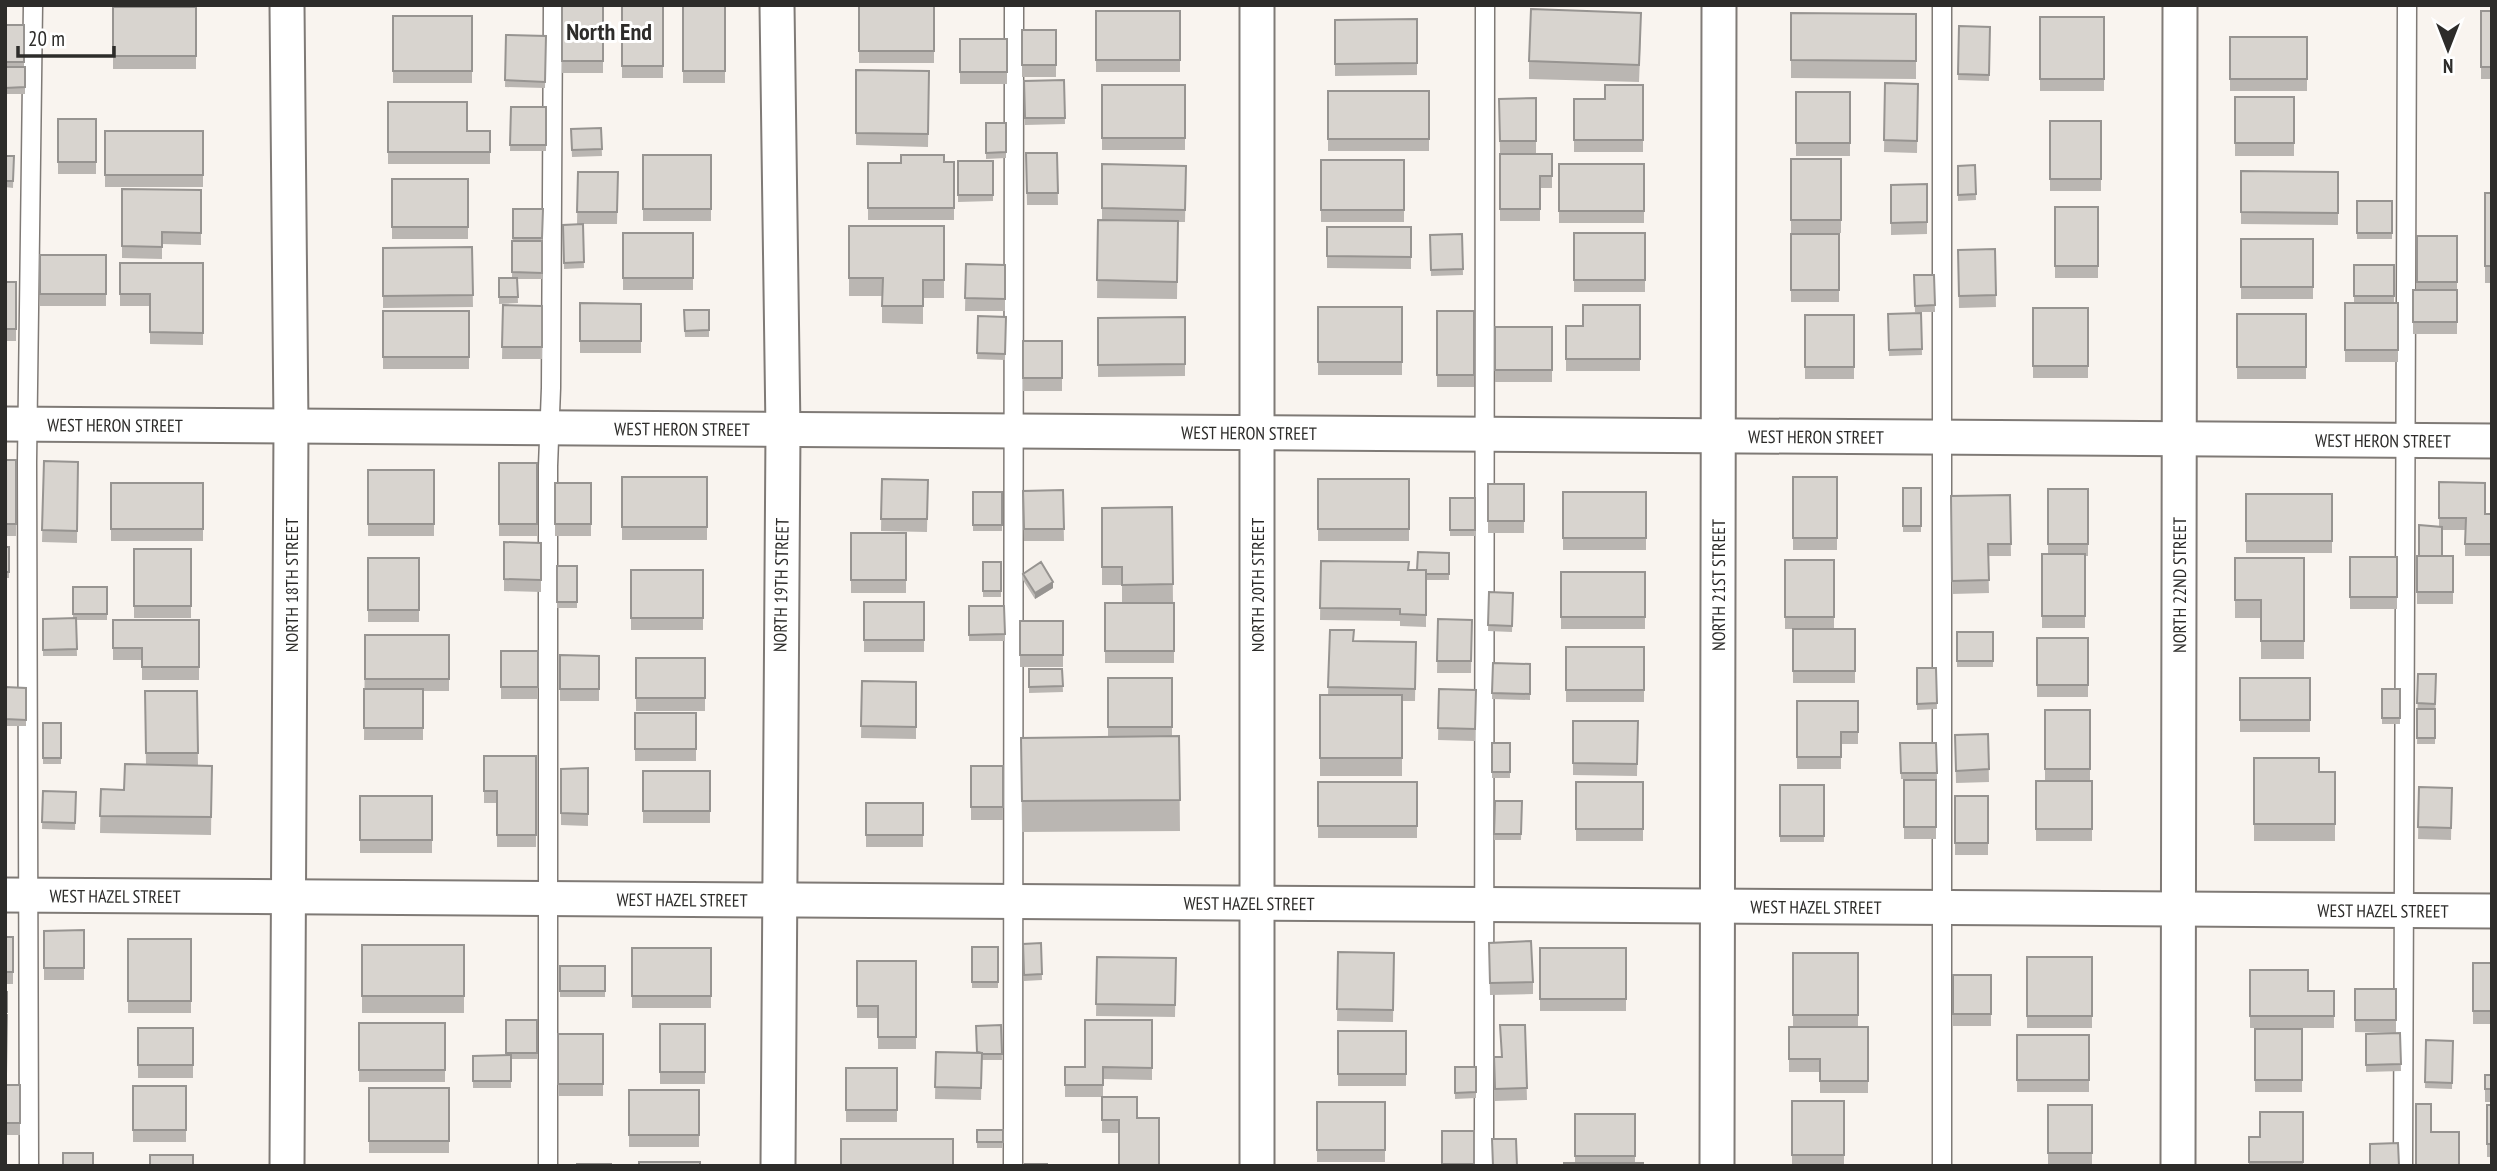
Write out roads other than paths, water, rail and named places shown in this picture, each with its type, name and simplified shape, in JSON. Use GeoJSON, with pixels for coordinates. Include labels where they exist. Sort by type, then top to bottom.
{"type":"FeatureCollection","features":[{"type":"Feature","properties":{"kind":"street","name":"NORTH 18TH STREET"},"geometry":{"type":"LineString","coordinates":[[286,5],[291,426],[287,1166]]}},
{"type":"Feature","properties":{"kind":"street","name":"NORTH 19TH STREET"},"geometry":{"type":"LineString","coordinates":[[777,5],[783,430],[778,1166]]}},
{"type":"Feature","properties":{"kind":"street","name":"NORTH 20TH STREET"},"geometry":{"type":"LineString","coordinates":[[1257,5],[1257,1166]]}},
{"type":"Feature","properties":{"kind":"street","name":"NORTH 21ST STREET"},"geometry":{"type":"LineString","coordinates":[[1717,1166],[1719,5]]}},
{"type":"Feature","properties":{"kind":"street","name":"NORTH 22ND STREET"},"geometry":{"type":"LineString","coordinates":[[2178,1166],[2180,5]]}},
{"type":"Feature","properties":{"kind":"street","name":"WEST HERON STREET"},"geometry":{"type":"LineString","coordinates":[[16,424],[2492,441]]}},
{"type":"Feature","properties":{"kind":"street","name":"WEST HAZEL STREET"},"geometry":{"type":"LineString","coordinates":[[17,895],[2492,911]]}},
{"type":"Feature","properties":{"kind":"lane"},"geometry":{"type":"LineString","coordinates":[[29,1166],[17,895],[16,424],[33,5]]}},
{"type":"Feature","properties":{"kind":"lane"},"geometry":{"type":"LineString","coordinates":[[548,1166],[552,5]]}},
{"type":"Feature","properties":{"kind":"lane"},"geometry":{"type":"LineString","coordinates":[[1013,1166],[1014,5]]}},
{"type":"Feature","properties":{"kind":"lane"},"geometry":{"type":"LineString","coordinates":[[1484,1166],[1485,5]]}},
{"type":"Feature","properties":{"kind":"lane"},"geometry":{"type":"LineString","coordinates":[[1942,5],[1942,1166]]}},
{"type":"Feature","properties":{"kind":"lane"},"geometry":{"type":"LineString","coordinates":[[2403,1166],[2407,5]]}},
{"type":"Feature","properties":{"kind":"district","name":"North End"},"geometry":{"type":"Point","coordinates":[609,31]}}]}
